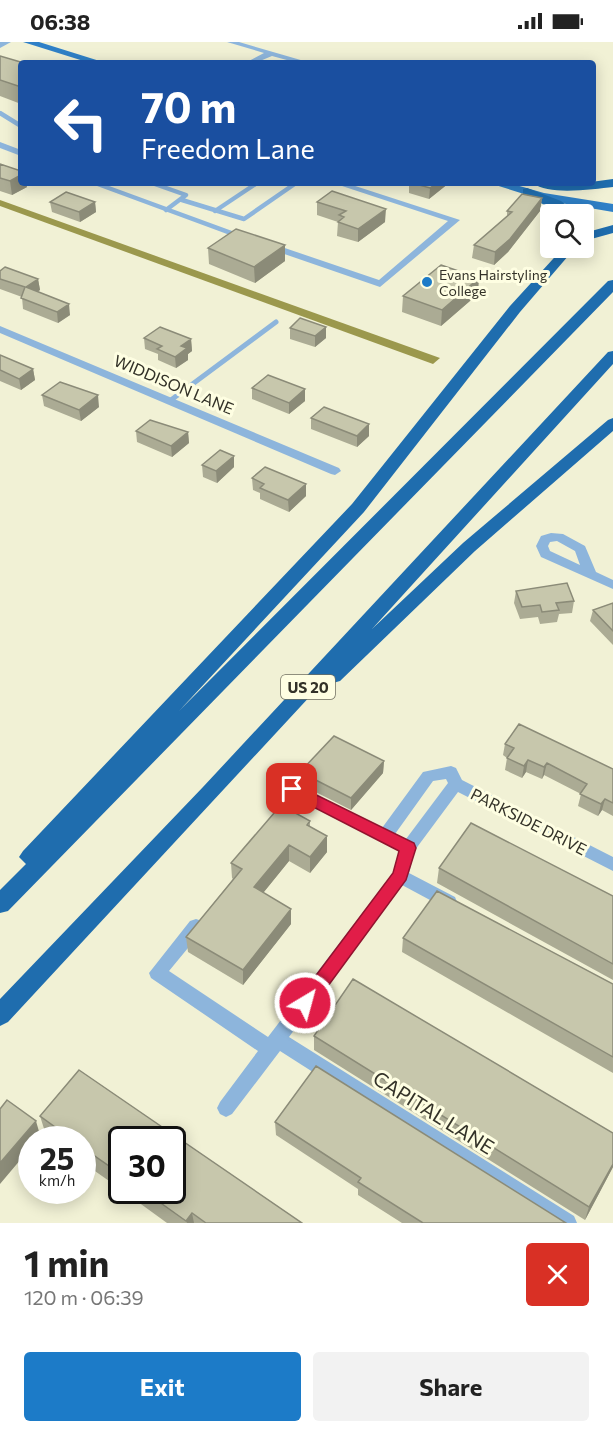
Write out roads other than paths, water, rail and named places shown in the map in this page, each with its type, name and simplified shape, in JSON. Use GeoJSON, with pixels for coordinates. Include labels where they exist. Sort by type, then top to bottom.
{"type":"FeatureCollection","features":[{"type":"Feature","properties":{"kind":"highway"},"geometry":{"type":"LineString","coordinates":[[596,185],[613,183]]}},
{"type":"Feature","properties":{"kind":"highway"},"geometry":{"type":"LineString","coordinates":[[561,186],[576,188],[591,186]]}},
{"type":"Feature","properties":{"kind":"highway"},"geometry":{"type":"LineString","coordinates":[[527,192],[557,204]]}},
{"type":"Feature","properties":{"kind":"highway"},"geometry":{"type":"LineString","coordinates":[[594,234],[613,229]]}},
{"type":"Feature","properties":{"kind":"highway"},"geometry":{"type":"LineString","coordinates":[[0,889],[350,517],[557,258]]}},
{"type":"Feature","properties":{"kind":"highway"},"geometry":{"type":"LineString","coordinates":[[0,904],[613,284]]}},
{"type":"Feature","properties":{"kind":"highway","name":"US 20"},"geometry":{"type":"LineString","coordinates":[[0,1015],[210,793],[613,355]]}},
{"type":"Feature","properties":{"kind":"highway"},"geometry":{"type":"LineString","coordinates":[[210,793],[440,573],[613,423]]}},
{"type":"Feature","properties":{"kind":"main road"},"geometry":{"type":"LineString","coordinates":[[28,42],[91,60]]}},
{"type":"Feature","properties":{"kind":"main road"},"geometry":{"type":"LineString","coordinates":[[506,186],[613,208]]}},
{"type":"Feature","properties":{"kind":"main road"},"geometry":{"type":"LineString","coordinates":[[544,186],[613,218]]}},
{"type":"Feature","properties":{"kind":"street"},"geometry":{"type":"LineString","coordinates":[[0,45],[6,42]]}},
{"type":"Feature","properties":{"kind":"street"},"geometry":{"type":"LineString","coordinates":[[231,42],[296,60]]}},
{"type":"Feature","properties":{"kind":"street"},"geometry":{"type":"LineString","coordinates":[[256,60],[271,53]]}},
{"type":"Feature","properties":{"kind":"street"},"geometry":{"type":"LineString","coordinates":[[264,60],[271,53]]}},
{"type":"Feature","properties":{"kind":"street"},"geometry":{"type":"LineString","coordinates":[[0,145],[18,152]]}},
{"type":"Feature","properties":{"kind":"street"},"geometry":{"type":"LineString","coordinates":[[101,186],[380,284],[455,220],[347,186]]}},
{"type":"Feature","properties":{"kind":"street","name":"WIDDISON LANE"},"geometry":{"type":"LineString","coordinates":[[0,329],[335,471]]}},
{"type":"Feature","properties":{"kind":"street"},"geometry":{"type":"LineString","coordinates":[[590,575],[613,585]]}},
{"type":"Feature","properties":{"kind":"street"},"geometry":{"type":"LineString","coordinates":[[226,1108],[400,876],[408,848],[453,778],[428,776],[386,835]]}},
{"type":"Feature","properties":{"kind":"street","name":"PARKSIDE DRIVE"},"geometry":{"type":"LineString","coordinates":[[453,778],[613,864]]}},
{"type":"Feature","properties":{"kind":"street"},"geometry":{"type":"LineString","coordinates":[[292,789],[408,848]]}},
{"type":"Feature","properties":{"kind":"street"},"geometry":{"type":"LineString","coordinates":[[400,876],[461,909]]}},
{"type":"Feature","properties":{"kind":"street","name":"CAPITAL LANE"},"geometry":{"type":"LineString","coordinates":[[206,914],[157,973],[567,1223]]}},
{"type":"Feature","properties":{"kind":"lane"},"geometry":{"type":"LineString","coordinates":[[0,113],[18,125]]}},
{"type":"Feature","properties":{"kind":"lane"},"geometry":{"type":"LineString","coordinates":[[161,186],[186,195],[166,210]]}},
{"type":"Feature","properties":{"kind":"lane"},"geometry":{"type":"LineString","coordinates":[[215,210],[252,186]]}},
{"type":"Feature","properties":{"kind":"lane"},"geometry":{"type":"LineString","coordinates":[[182,200],[244,219],[292,186]]}},
{"type":"Feature","properties":{"kind":"lane"},"geometry":{"type":"LineString","coordinates":[[171,400],[276,322]]}},
{"type":"Feature","properties":{"kind":"place","name":"Evans Hairstyling College"},"geometry":{"type":"Point","coordinates":[427,282]}}]}
